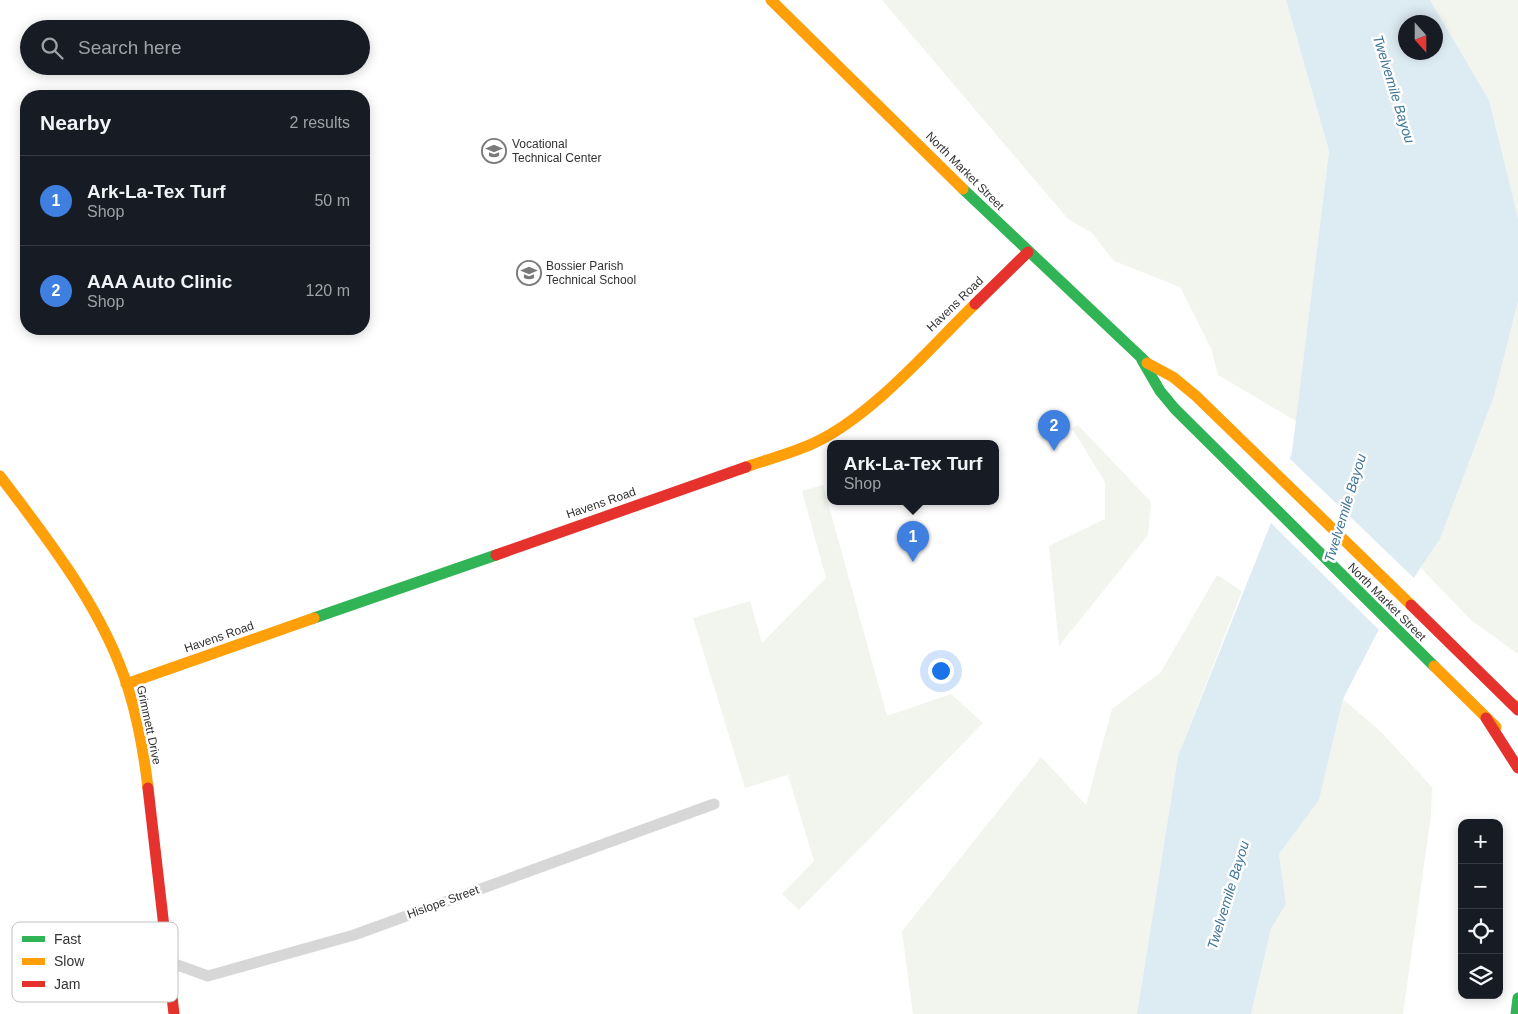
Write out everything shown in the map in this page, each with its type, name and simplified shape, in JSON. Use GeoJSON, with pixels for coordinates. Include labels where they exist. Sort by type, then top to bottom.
{"type":"FeatureCollection","features":[{"type":"Feature","properties":{"kind":"main road","name":"North Market Street"},"geometry":{"type":"LineString","coordinates":[[771,0],[1141,360],[1160,391],[1175,409],[1443,677],[1518,749]]}},
{"type":"Feature","properties":{"kind":"main road","name":"Havens Road"},"geometry":{"type":"LineString","coordinates":[[126,684],[814,443],[843,426],[869,406],[1028,252]]}},
{"type":"Feature","properties":{"kind":"main road","name":"North Market Street"},"geometry":{"type":"LineString","coordinates":[[1141,360],[1173,377],[1196,396],[1516,707]]}},
{"type":"Feature","properties":{"kind":"main road","name":"Grimmett Drive"},"geometry":{"type":"LineString","coordinates":[[0,476],[56,551],[106,636],[126,684],[145,773],[164,922]]}},
{"type":"Feature","properties":{"kind":"main road"},"geometry":{"type":"LineString","coordinates":[[1486,718],[1518,768]]}},
{"type":"Feature","properties":{"kind":"main road"},"geometry":{"type":"LineString","coordinates":[[1516,1014],[1518,998]]}},
{"type":"Feature","properties":{"kind":"street","name":"Hislope Street"},"geometry":{"type":"LineString","coordinates":[[178,965],[208,976],[354,935],[714,804]]}},
{"type":"Feature","properties":{"kind":"shaded area"},"geometry":{"type":"Polygon","coordinates":[[[882,0],[1286,0],[1329,151],[1296,421],[1218,375],[1211,348],[1180,287],[1114,261],[1092,233],[1068,219],[882,0]]]}},
{"type":"Feature","properties":{"kind":"shaded area"},"geometry":{"type":"Polygon","coordinates":[[[1430,0],[1518,0],[1518,218],[1489,100],[1443,22],[1443,15],[1439,15],[1430,0]]]}},
{"type":"Feature","properties":{"kind":"shaded area"},"geometry":{"type":"Polygon","coordinates":[[[1518,302],[1518,654],[1471,620],[1421,568],[1440,539],[1494,396],[1518,302]]]}},
{"type":"Feature","properties":{"kind":"shaded area"},"geometry":{"type":"Polygon","coordinates":[[[1078,425],[1151,502],[1148,535],[1059,646],[1049,546],[1105,519],[1105,482],[1072,428],[1078,425]]]}},
{"type":"Feature","properties":{"kind":"shaded area"},"geometry":{"type":"Polygon","coordinates":[[[823,485],[887,716],[951,694],[983,723],[799,910],[782,894],[814,861],[788,775],[745,788],[693,618],[750,601],[762,643],[826,578],[802,491],[823,485]]]}},
{"type":"Feature","properties":{"kind":"shaded area"},"geometry":{"type":"Polygon","coordinates":[[[1217,575],[1242,591],[1178,756],[1137,1014],[913,1014],[902,931],[1041,757],[1086,805],[1112,709],[1161,672],[1217,575]]]}},
{"type":"Feature","properties":{"kind":"shaded area"},"geometry":{"type":"Polygon","coordinates":[[[1343,699],[1381,732],[1432,787],[1431,815],[1403,1014],[1251,1014],[1271,929],[1286,904],[1279,854],[1319,799],[1343,699]]]}},
{"type":"Feature","properties":{"kind":"water","name":"Twelvemile Bayou"},"geometry":{"type":"Polygon","coordinates":[[[1286,0],[1430,0],[1439,15],[1398,15],[1398,60],[1443,60],[1443,22],[1489,100],[1518,218],[1518,302],[1494,396],[1440,539],[1377,633],[1343,699],[1319,800],[1279,854],[1286,904],[1271,929],[1251,1014],[1137,1014],[1178,756],[1269,528],[1292,452],[1329,151],[1286,0]]]}},
{"type":"Feature","properties":{"kind":"pier"},"geometry":{"type":"Polygon","coordinates":[[[1288,457],[1416,580],[1381,632],[1268,520],[1288,457]]]}},
{"type":"Feature","properties":{"kind":"traffic: fast"},"geometry":{"type":"LineString","coordinates":[[963,189],[1147,363]]}},
{"type":"Feature","properties":{"kind":"traffic: fast"},"geometry":{"type":"LineString","coordinates":[[1142,360],[1160,391],[1175,409],[1434,666]]}},
{"type":"Feature","properties":{"kind":"traffic: fast"},"geometry":{"type":"LineString","coordinates":[[314,618],[496,555]]}},
{"type":"Feature","properties":{"kind":"traffic: fast"},"geometry":{"type":"LineString","coordinates":[[1516,1014],[1518,998]]}},
{"type":"Feature","properties":{"kind":"traffic: slow"},"geometry":{"type":"LineString","coordinates":[[771,0],[963,189]]}},
{"type":"Feature","properties":{"kind":"traffic: slow"},"geometry":{"type":"LineString","coordinates":[[746,467],[789,453],[814,443],[836,431],[857,416],[899,380],[975,304]]}},
{"type":"Feature","properties":{"kind":"traffic: slow"},"geometry":{"type":"LineString","coordinates":[[1147,363],[1173,377],[1196,396],[1411,605]]}},
{"type":"Feature","properties":{"kind":"traffic: slow"},"geometry":{"type":"LineString","coordinates":[[0,476],[73,577],[104,631],[117,659],[132,700],[145,763],[148,788]]}},
{"type":"Feature","properties":{"kind":"traffic: slow"},"geometry":{"type":"LineString","coordinates":[[126,684],[314,618]]}},
{"type":"Feature","properties":{"kind":"traffic: slow"},"geometry":{"type":"LineString","coordinates":[[1434,666],[1496,727]]}},
{"type":"Feature","properties":{"kind":"traffic: slow"},"geometry":{"type":"LineString","coordinates":[[1511,703],[1518,708]]}},
{"type":"Feature","properties":{"kind":"traffic: jam"},"geometry":{"type":"LineString","coordinates":[[975,304],[1028,252]]}},
{"type":"Feature","properties":{"kind":"traffic: jam"},"geometry":{"type":"LineString","coordinates":[[496,555],[746,467]]}},
{"type":"Feature","properties":{"kind":"traffic: jam"},"geometry":{"type":"LineString","coordinates":[[1411,605],[1518,710]]}},
{"type":"Feature","properties":{"kind":"traffic: jam"},"geometry":{"type":"LineString","coordinates":[[1486,718],[1518,768]]}},
{"type":"Feature","properties":{"kind":"traffic: jam"},"geometry":{"type":"LineString","coordinates":[[148,788],[163,922]]}},
{"type":"Feature","properties":{"kind":"traffic: jam"},"geometry":{"type":"LineString","coordinates":[[173,1002],[174,1014]]}},
{"type":"Feature","properties":{"kind":"place","name":"Vocational Technical Center"},"geometry":{"type":"Point","coordinates":[494,151]}},
{"type":"Feature","properties":{"kind":"place","name":"Bossier Parish Technical School"},"geometry":{"type":"Point","coordinates":[529,273]}},
{"type":"Feature","properties":{"kind":"place","name":"AAA Auto Clinic"},"geometry":{"type":"Point","coordinates":[1054,451]}},
{"type":"Feature","properties":{"kind":"place","name":"Ark-La-Tex Turf"},"geometry":{"type":"Point","coordinates":[913,562]}}]}
